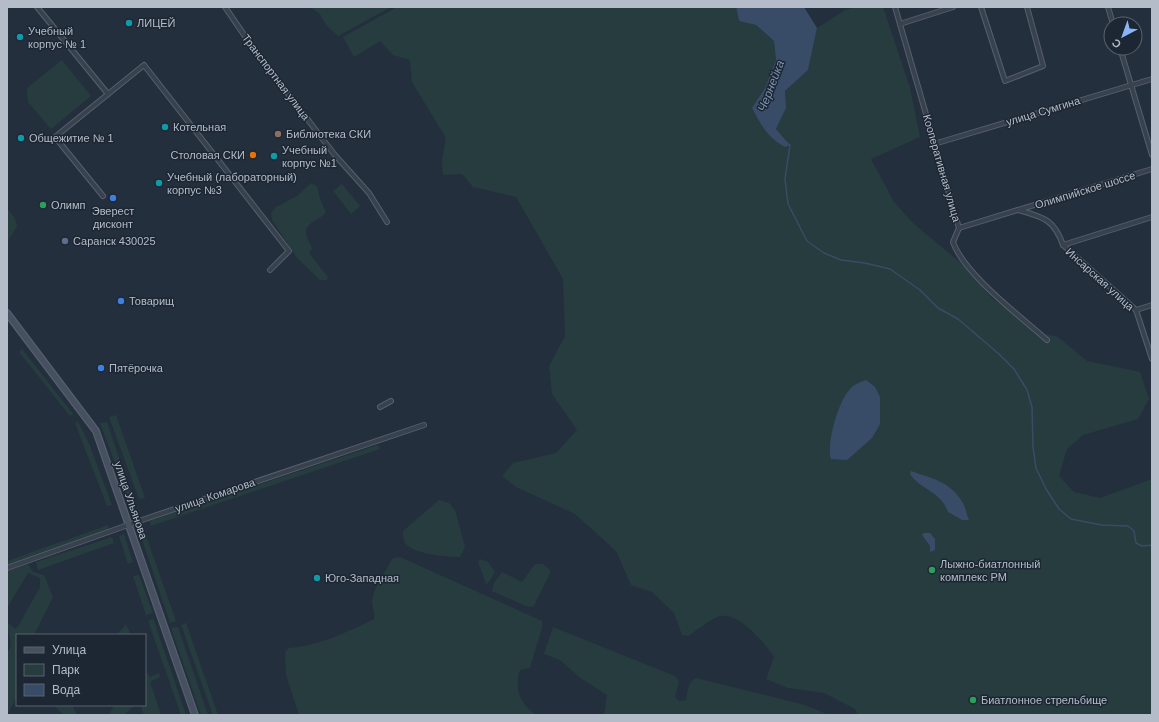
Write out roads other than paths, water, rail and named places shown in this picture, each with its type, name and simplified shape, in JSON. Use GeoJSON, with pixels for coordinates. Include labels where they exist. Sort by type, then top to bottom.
{"type":"FeatureCollection","features":[{"type":"Feature","properties":{"kind":"main road","name":"улица Ульянова"},"geometry":{"type":"LineString","coordinates":[[7,313],[96,431],[195,715]]}},
{"type":"Feature","properties":{"kind":"street"},"geometry":{"type":"LineString","coordinates":[[37,7],[108,94]]}},
{"type":"Feature","properties":{"kind":"street","name":"Транспортная улица"},"geometry":{"type":"LineString","coordinates":[[225,7],[251,45],[334,154],[369,193],[387,222]]}},
{"type":"Feature","properties":{"kind":"street","name":"Кооперативная улица"},"geometry":{"type":"LineString","coordinates":[[895,7],[959,228],[953,242],[957,252],[973,273],[1048,340]]}},
{"type":"Feature","properties":{"kind":"street"},"geometry":{"type":"LineString","coordinates":[[900,24],[953,7]]}},
{"type":"Feature","properties":{"kind":"street"},"geometry":{"type":"LineString","coordinates":[[981,7],[1005,81],[1043,66],[1027,7]]}},
{"type":"Feature","properties":{"kind":"street"},"geometry":{"type":"LineString","coordinates":[[1123,56],[1152,156]]}},
{"type":"Feature","properties":{"kind":"street"},"geometry":{"type":"LineString","coordinates":[[103,196],[55,137],[144,65],[289,251],[270,270]]}},
{"type":"Feature","properties":{"kind":"street","name":"улица Сумгина"},"geometry":{"type":"LineString","coordinates":[[934,144],[1152,79]]}},
{"type":"Feature","properties":{"kind":"street","name":"Олимпийское шоссе"},"geometry":{"type":"LineString","coordinates":[[959,228],[1152,170]]}},
{"type":"Feature","properties":{"kind":"street"},"geometry":{"type":"LineString","coordinates":[[1018,210],[1043,217],[1052,223],[1059,234],[1063,245],[1152,217]]}},
{"type":"Feature","properties":{"kind":"street","name":"Инсарская улица"},"geometry":{"type":"LineString","coordinates":[[1063,245],[1136,310],[1152,359]]}},
{"type":"Feature","properties":{"kind":"street"},"geometry":{"type":"LineString","coordinates":[[1136,310],[1152,305]]}},
{"type":"Feature","properties":{"kind":"street"},"geometry":{"type":"LineString","coordinates":[[380,407],[391,401]]}},
{"type":"Feature","properties":{"kind":"street","name":"улица Комарова"},"geometry":{"type":"LineString","coordinates":[[7,568],[424,425]]}},
{"type":"Feature","properties":{"kind":"water","name":"Чернейка"},"geometry":{"type":"Polygon","coordinates":[[[736,7],[804,7],[817,28],[808,70],[785,91],[786,108],[776,129],[790,145],[785,147],[769,135],[752,108],[765,88],[776,60],[774,41],[756,25],[739,21],[736,7]]]}},
{"type":"Feature","properties":{"kind":"water"},"geometry":{"type":"Polygon","coordinates":[[[866,380],[875,387],[880,397],[880,424],[872,438],[847,460],[831,459],[830,443],[838,410],[852,387],[866,380]]]}},
{"type":"Feature","properties":{"kind":"water"},"geometry":{"type":"Polygon","coordinates":[[[911,471],[932,478],[951,488],[962,502],[969,520],[962,520],[948,512],[945,505],[936,495],[915,480],[910,474],[911,471]]]}},
{"type":"Feature","properties":{"kind":"water"},"geometry":{"type":"Polygon","coordinates":[[[924,533],[930,533],[935,539],[935,550],[930,552],[930,546],[922,535],[924,533]]]}},
{"type":"Feature","properties":{"kind":"waterway"},"geometry":{"type":"LineString","coordinates":[[788,144],[790,145],[785,179],[788,204],[807,241],[824,253],[841,260],[865,263],[890,269],[920,290],[938,308],[958,319],[999,354],[1014,369],[1027,390],[1032,407],[1033,447],[1036,468],[1046,489],[1059,509],[1071,519],[1102,525],[1128,526],[1134,531],[1136,543],[1142,546],[1152,545]]}},
{"type":"Feature","properties":{"kind":"place","name":"ЛИЦЕЙ"},"geometry":{"type":"Point","coordinates":[129,23]}},
{"type":"Feature","properties":{"kind":"place","name":"Учебный корпус № 1"},"geometry":{"type":"Point","coordinates":[20,37]}},
{"type":"Feature","properties":{"kind":"place","name":"Котельная"},"geometry":{"type":"Point","coordinates":[165,127]}},
{"type":"Feature","properties":{"kind":"place","name":"Библиотека СКИ"},"geometry":{"type":"Point","coordinates":[278,134]}},
{"type":"Feature","properties":{"kind":"place","name":"Общежитие № 1"},"geometry":{"type":"Point","coordinates":[21,138]}},
{"type":"Feature","properties":{"kind":"place","name":"Столовая СКИ"},"geometry":{"type":"Point","coordinates":[253,155]}},
{"type":"Feature","properties":{"kind":"place","name":"Учебный корпус №1"},"geometry":{"type":"Point","coordinates":[274,156]}},
{"type":"Feature","properties":{"kind":"place","name":"Учебный (лабораторный) корпус №3"},"geometry":{"type":"Point","coordinates":[159,183]}},
{"type":"Feature","properties":{"kind":"place","name":"Эверест дисконт"},"geometry":{"type":"Point","coordinates":[113,198]}},
{"type":"Feature","properties":{"kind":"place","name":"Олимп"},"geometry":{"type":"Point","coordinates":[43,205]}},
{"type":"Feature","properties":{"kind":"place","name":"Саранск 430025"},"geometry":{"type":"Point","coordinates":[65,241]}},
{"type":"Feature","properties":{"kind":"place","name":"Товарищ"},"geometry":{"type":"Point","coordinates":[121,301]}},
{"type":"Feature","properties":{"kind":"place","name":"Пятёрочка"},"geometry":{"type":"Point","coordinates":[101,368]}},
{"type":"Feature","properties":{"kind":"place","name":"Лыжно-биатлонный комплекс РМ"},"geometry":{"type":"Point","coordinates":[932,570]}},
{"type":"Feature","properties":{"kind":"place","name":"Юго-Западная"},"geometry":{"type":"Point","coordinates":[317,578]}},
{"type":"Feature","properties":{"kind":"place","name":"Биатлонное стрельбище"},"geometry":{"type":"Point","coordinates":[973,700]}}]}
